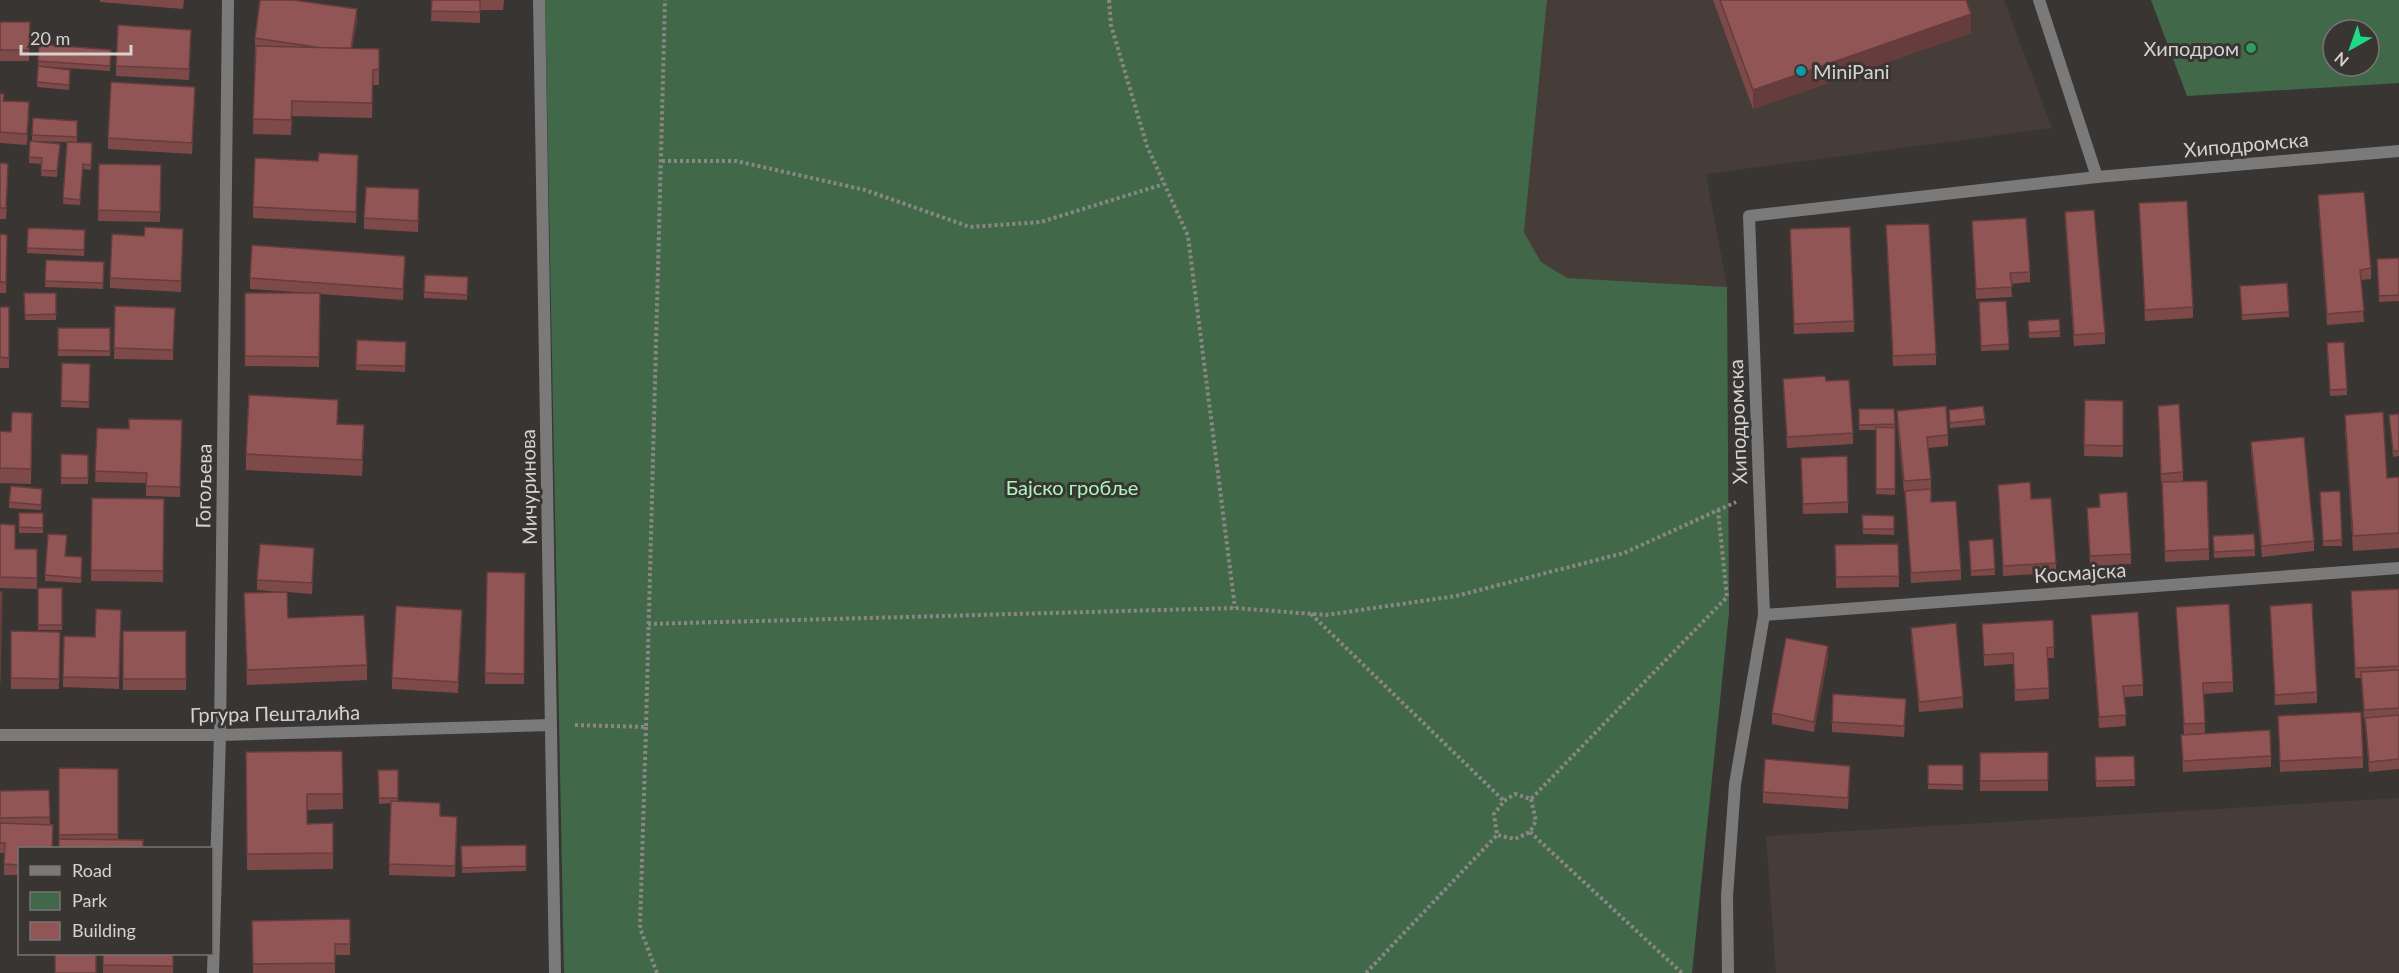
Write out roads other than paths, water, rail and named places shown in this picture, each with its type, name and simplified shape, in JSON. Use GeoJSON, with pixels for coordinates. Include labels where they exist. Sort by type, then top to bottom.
{"type":"FeatureCollection","features":[{"type":"Feature","properties":{"kind":"street","name":"Гогољева"},"geometry":{"type":"LineString","coordinates":[[213,973],[220,735],[228,0]]}},
{"type":"Feature","properties":{"kind":"street","name":"Мичуринова"},"geometry":{"type":"LineString","coordinates":[[540,0],[555,973]]}},
{"type":"Feature","properties":{"kind":"street"},"geometry":{"type":"LineString","coordinates":[[2039,0],[2097,177]]}},
{"type":"Feature","properties":{"kind":"street","name":"Хиподромска"},"geometry":{"type":"LineString","coordinates":[[1728,973],[1727,896],[1735,784],[1764,615],[1749,216],[2097,177],[2399,151]]}},
{"type":"Feature","properties":{"kind":"street","name":"Космајска"},"geometry":{"type":"LineString","coordinates":[[1764,615],[2399,568]]}},
{"type":"Feature","properties":{"kind":"street","name":"Гргура Пешталића"},"geometry":{"type":"LineString","coordinates":[[0,735],[220,735],[551,725]]}},
{"type":"Feature","properties":{"kind":"place","name":"Хиподром"},"geometry":{"type":"Point","coordinates":[2251,48]}},
{"type":"Feature","properties":{"kind":"place","name":"MiniPani"},"geometry":{"type":"Point","coordinates":[1801,71]}},
{"type":"Feature","properties":{"kind":"park label","name":"Бајско гробље"},"geometry":{"type":"Point","coordinates":[1072,487]}}]}
